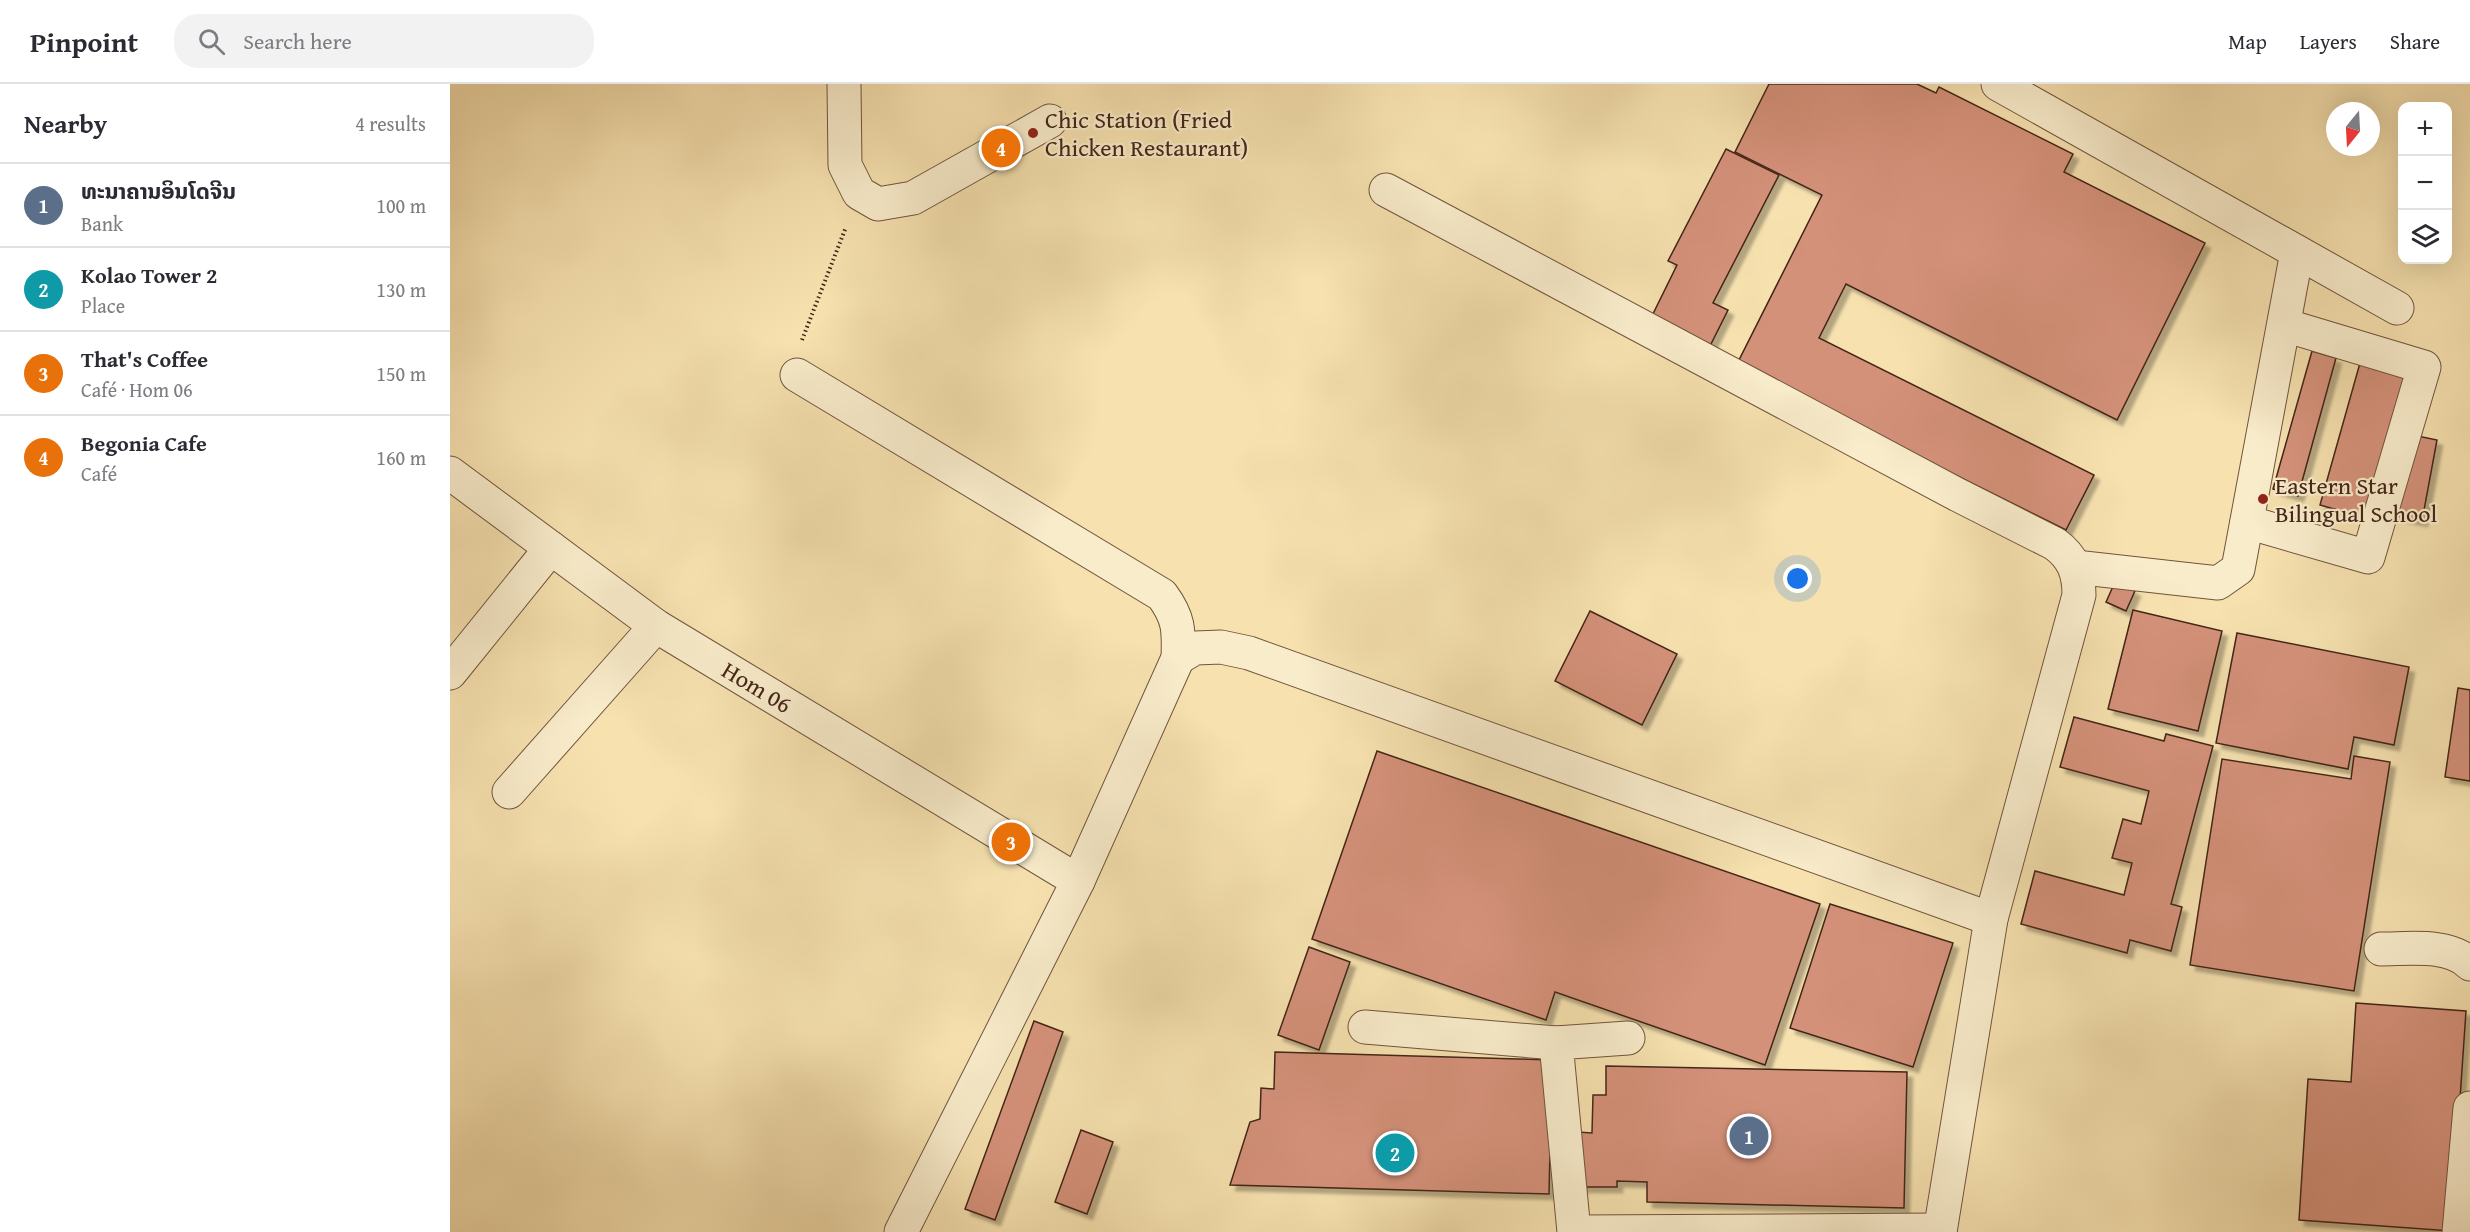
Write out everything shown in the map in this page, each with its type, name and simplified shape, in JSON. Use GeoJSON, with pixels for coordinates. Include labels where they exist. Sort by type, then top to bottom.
{"type":"FeatureCollection","features":[{"type":"Feature","properties":{"kind":"street"},"geometry":{"type":"LineString","coordinates":[[844,84],[845,165],[859,193],[878,204],[913,198],[1050,121]]}},
{"type":"Feature","properties":{"kind":"street"},"geometry":{"type":"LineString","coordinates":[[1998,84],[2397,308]]}},
{"type":"Feature","properties":{"kind":"street"},"geometry":{"type":"LineString","coordinates":[[1386,190],[1958,495],[2055,544],[2068,554],[2079,581],[2079,595],[1991,919],[1940,1231],[1575,1232],[1556,1042]]}},
{"type":"Feature","properties":{"kind":"street"},"geometry":{"type":"LineString","coordinates":[[2075,567],[2218,583],[2238,569],[2297,252]]}},
{"type":"Feature","properties":{"kind":"street"},"geometry":{"type":"LineString","coordinates":[[2247,522],[2368,557],[2424,367],[2284,325]]}},
{"type":"Feature","properties":{"kind":"street"},"geometry":{"type":"LineString","coordinates":[[797,375],[1162,595],[1173,611],[1179,630],[1178,658],[1078,881],[901,1232]]}},
{"type":"Feature","properties":{"kind":"street","name":"Hom 06"},"geometry":{"type":"LineString","coordinates":[[450,473],[656,626],[1078,881]]}},
{"type":"Feature","properties":{"kind":"street"},"geometry":{"type":"LineString","coordinates":[[450,673],[550,548]]}},
{"type":"Feature","properties":{"kind":"street"},"geometry":{"type":"LineString","coordinates":[[509,792],[656,626]]}},
{"type":"Feature","properties":{"kind":"street"},"geometry":{"type":"LineString","coordinates":[[1178,658],[1195,648],[1221,647],[1249,653],[1991,919]]}},
{"type":"Feature","properties":{"kind":"street"},"geometry":{"type":"LineString","coordinates":[[2381,949],[2441,950],[2463,957],[2470,964]]}},
{"type":"Feature","properties":{"kind":"street"},"geometry":{"type":"LineString","coordinates":[[1365,1027],[1556,1042],[1628,1038]]}},
{"type":"Feature","properties":{"kind":"street"},"geometry":{"type":"LineString","coordinates":[[2459,1232],[2470,1108]]}},
{"type":"Feature","properties":{"kind":"path"},"geometry":{"type":"LineString","coordinates":[[797,375],[796,360],[799,348],[859,193]]}},
{"type":"Feature","properties":{"kind":"building"},"geometry":{"type":"Polygon","coordinates":[[[1769,84],[1917,84],[1936,93],[1939,87],[2073,154],[2064,172],[2205,243],[2117,420],[1846,284],[1819,338],[2094,475],[2066,530],[1736,366],[1822,195],[1735,152],[1769,84]]]}},
{"type":"Feature","properties":{"kind":"building"},"geometry":{"type":"Polygon","coordinates":[[[1726,149],[1779,175],[1713,303],[1728,310],[1708,350],[1650,320],[1677,265],[1668,261],[1726,149]]]}},
{"type":"Feature","properties":{"kind":"building"},"geometry":{"type":"Polygon","coordinates":[[[2312,351],[2336,358],[2298,496],[2273,489],[2312,351]]]}},
{"type":"Feature","properties":{"kind":"building"},"geometry":{"type":"Polygon","coordinates":[[[2360,363],[2405,376],[2366,518],[2320,505],[2360,363]]]}},
{"type":"Feature","properties":{"kind":"building"},"geometry":{"type":"Polygon","coordinates":[[[2408,434],[2437,440],[2422,521],[2393,515],[2408,434]]]}},
{"type":"Feature","properties":{"kind":"building"},"geometry":{"type":"Polygon","coordinates":[[[2115,582],[2135,591],[2126,611],[2106,602],[2115,582]]]}},
{"type":"Feature","properties":{"kind":"building"},"geometry":{"type":"Polygon","coordinates":[[[2133,610],[2222,631],[2198,731],[2108,709],[2133,610]]]}},
{"type":"Feature","properties":{"kind":"building"},"geometry":{"type":"Polygon","coordinates":[[[1590,611],[1677,654],[1642,725],[1555,681],[1590,611]]]}},
{"type":"Feature","properties":{"kind":"building"},"geometry":{"type":"Polygon","coordinates":[[[2237,633],[2409,667],[2394,745],[2354,737],[2348,769],[2216,743],[2237,633]]]}},
{"type":"Feature","properties":{"kind":"building"},"geometry":{"type":"Polygon","coordinates":[[[2458,688],[2470,690],[2470,781],[2445,777],[2458,688]]]}},
{"type":"Feature","properties":{"kind":"building"},"geometry":{"type":"Polygon","coordinates":[[[2074,717],[2164,741],[2166,734],[2213,746],[2171,904],[2182,907],[2171,951],[2130,940],[2127,953],[2021,924],[2035,871],[2124,895],[2132,863],[2112,858],[2123,819],[2141,824],[2149,791],[2060,767],[2074,717]]]}},
{"type":"Feature","properties":{"kind":"building"},"geometry":{"type":"Polygon","coordinates":[[[1377,751],[1820,904],[1765,1065],[1555,992],[1546,1020],[1312,939],[1377,751]]]}},
{"type":"Feature","properties":{"kind":"building"},"geometry":{"type":"Polygon","coordinates":[[[2354,756],[2390,762],[2354,991],[2190,965],[2222,759],[2351,779],[2354,756]]]}},
{"type":"Feature","properties":{"kind":"building"},"geometry":{"type":"Polygon","coordinates":[[[1830,904],[1953,943],[1913,1067],[1790,1028],[1830,904]]]}},
{"type":"Feature","properties":{"kind":"building"},"geometry":{"type":"Polygon","coordinates":[[[1309,947],[1350,962],[1319,1050],[1278,1035],[1309,947]]]}},
{"type":"Feature","properties":{"kind":"building"},"geometry":{"type":"Polygon","coordinates":[[[2356,1003],[2466,1011],[2451,1231],[2299,1220],[2308,1079],[2351,1082],[2356,1003]]]}},
{"type":"Feature","properties":{"kind":"building"},"geometry":{"type":"Polygon","coordinates":[[[1034,1021],[1063,1032],[995,1220],[965,1209],[1034,1021]]]}},
{"type":"Feature","properties":{"kind":"building"},"geometry":{"type":"Polygon","coordinates":[[[1275,1052],[1552,1060],[1549,1194],[1230,1185],[1250,1122],[1260,1119],[1261,1088],[1274,1089],[1275,1052]]]}},
{"type":"Feature","properties":{"kind":"building"},"geometry":{"type":"Polygon","coordinates":[[[1606,1066],[1907,1072],[1904,1208],[1647,1202],[1647,1182],[1617,1181],[1617,1187],[1577,1187],[1578,1132],[1592,1133],[1593,1095],[1606,1095],[1606,1066]]]}},
{"type":"Feature","properties":{"kind":"building"},"geometry":{"type":"Polygon","coordinates":[[[1081,1130],[1113,1142],[1087,1214],[1055,1202],[1081,1130]]]}},
{"type":"Feature","properties":{"kind":"place","name":"Chic Station (Fried Chicken Restaurant)"},"geometry":{"type":"Point","coordinates":[1033,133]}},
{"type":"Feature","properties":{"kind":"place","name":"Begonia Cafe"},"geometry":{"type":"Point","coordinates":[1001,148]}},
{"type":"Feature","properties":{"kind":"place","name":"Eastern Star Bilingual School"},"geometry":{"type":"Point","coordinates":[2263,499]}},
{"type":"Feature","properties":{"kind":"place","name":"That's Coffee"},"geometry":{"type":"Point","coordinates":[1011,842]}},
{"type":"Feature","properties":{"kind":"place","name":"ທະນາຄານອິນໂດຈີນ"},"geometry":{"type":"Point","coordinates":[1749,1136]}},
{"type":"Feature","properties":{"kind":"place","name":"Kolao Tower 2"},"geometry":{"type":"Point","coordinates":[1395,1153]}}]}
